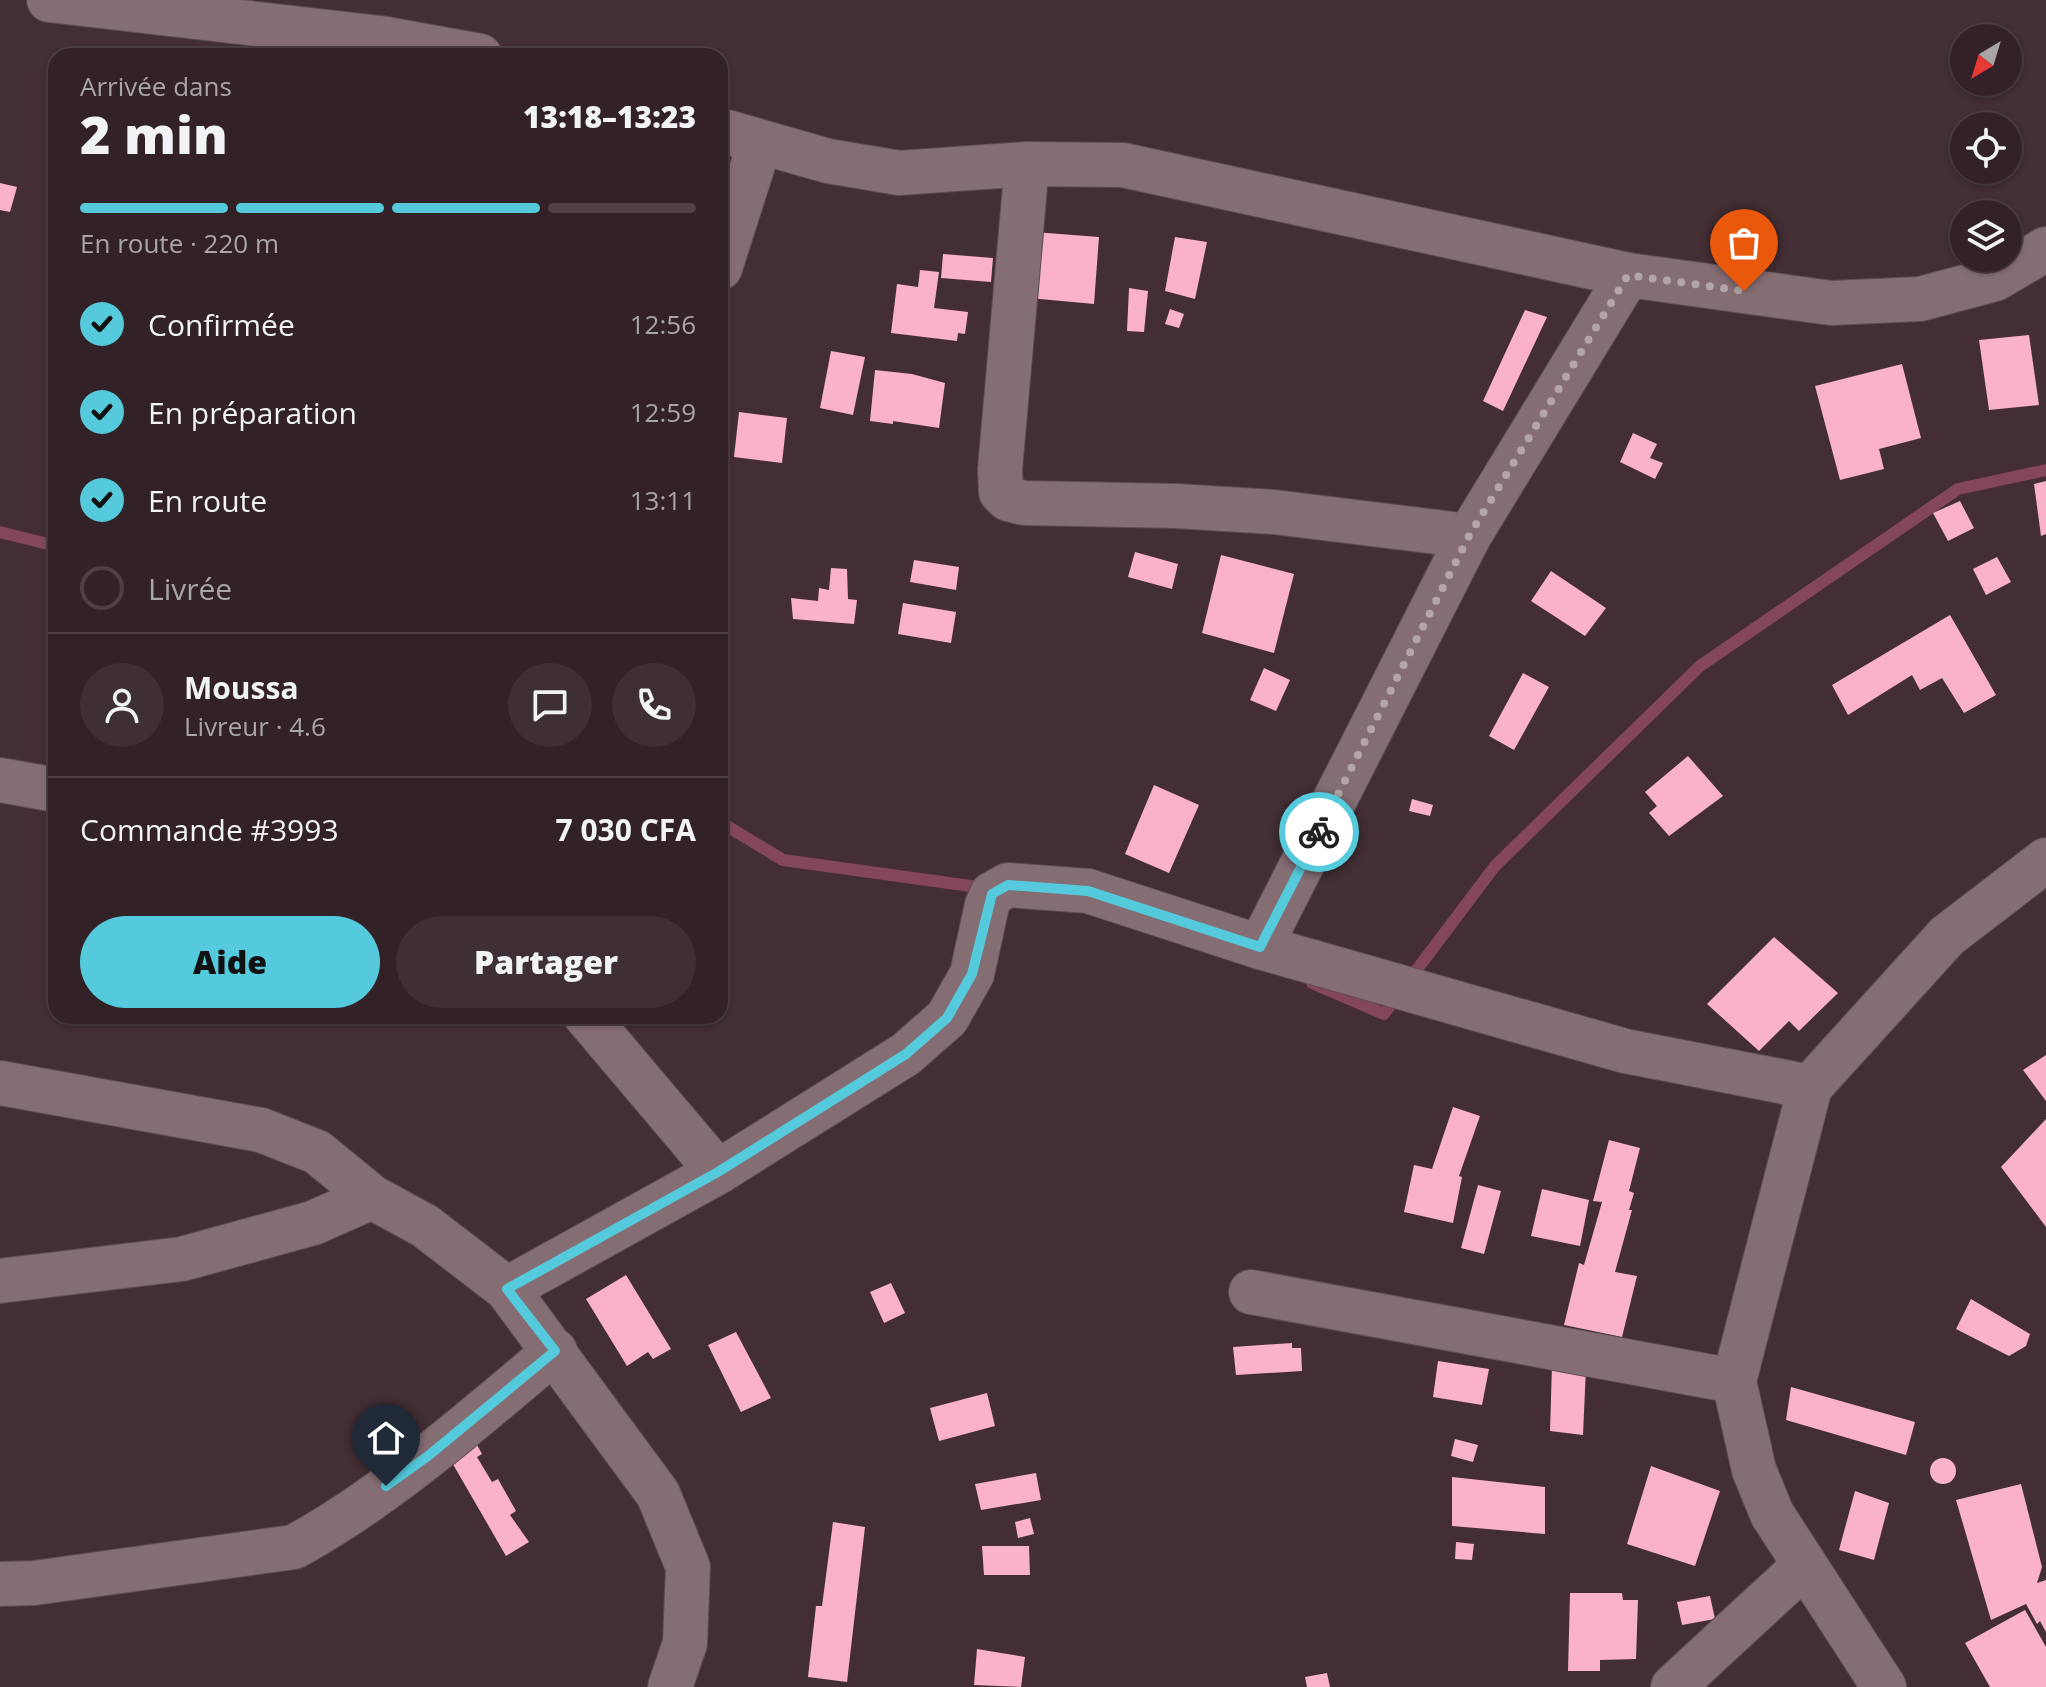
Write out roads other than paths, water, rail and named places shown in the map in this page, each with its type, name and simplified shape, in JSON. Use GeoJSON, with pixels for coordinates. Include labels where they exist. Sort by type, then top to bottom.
{"type":"FeatureCollection","features":[{"type":"Feature","properties":{"kind":"street"},"geometry":{"type":"LineString","coordinates":[[49,0],[380,38],[436,48]]}},
{"type":"Feature","properties":{"kind":"street"},"geometry":{"type":"LineString","coordinates":[[728,216],[740,137],[899,173],[1027,164],[1123,165],[1628,275],[1831,303],[1920,299],[1995,279],[2046,249]]}},
{"type":"Feature","properties":{"kind":"street"},"geometry":{"type":"LineString","coordinates":[[1027,164],[1000,469],[1001,492],[1008,499],[1024,503],[1176,506],[1274,512],[1469,536]]}},
{"type":"Feature","properties":{"kind":"street"},"geometry":{"type":"LineString","coordinates":[[1260,947],[1469,536],[1628,275]]}},
{"type":"Feature","properties":{"kind":"street"},"geometry":{"type":"LineString","coordinates":[[0,780],[48,789]]}},
{"type":"Feature","properties":{"kind":"street"},"geometry":{"type":"LineString","coordinates":[[1884,1687],[1772,1514],[1754,1470],[1734,1381],[1810,1087],[1947,936],[2046,860]]}},
{"type":"Feature","properties":{"kind":"street"},"geometry":{"type":"LineString","coordinates":[[507,1289],[718,1172],[906,1054],[947,1018],[972,974],[992,894],[1008,885],[1088,891],[1260,947],[1625,1051],[1810,1087]]}},
{"type":"Feature","properties":{"kind":"street"},"geometry":{"type":"LineString","coordinates":[[593,1024],[718,1172]]}},
{"type":"Feature","properties":{"kind":"street"},"geometry":{"type":"LineString","coordinates":[[0,1083],[261,1130],[317,1152],[372,1197],[425,1226],[507,1289],[658,1494],[688,1567],[685,1643],[670,1687]]}},
{"type":"Feature","properties":{"kind":"street"},"geometry":{"type":"LineString","coordinates":[[0,1281],[182,1259],[313,1223],[372,1197]]}},
{"type":"Feature","properties":{"kind":"street"},"geometry":{"type":"LineString","coordinates":[[1251,1292],[1734,1381]]}},
{"type":"Feature","properties":{"kind":"street"},"geometry":{"type":"LineString","coordinates":[[0,1584],[34,1583],[294,1547],[323,1531],[428,1456],[555,1351]]}},
{"type":"Feature","properties":{"kind":"street"},"geometry":{"type":"LineString","coordinates":[[1673,1687],[1804,1566]]}},
{"type":"Feature","properties":{"kind":"waterway"},"geometry":{"type":"LineString","coordinates":[[1409,980],[1495,866],[1700,666],[1958,489],[2046,470]]}},
{"type":"Feature","properties":{"kind":"waterway"},"geometry":{"type":"LineString","coordinates":[[0,532],[48,544]]}},
{"type":"Feature","properties":{"kind":"waterway"},"geometry":{"type":"LineString","coordinates":[[728,827],[783,860],[985,888]]}},
{"type":"Feature","properties":{"kind":"waterway"},"geometry":{"type":"LineString","coordinates":[[1312,983],[1384,1014],[1398,995]]}}]}
